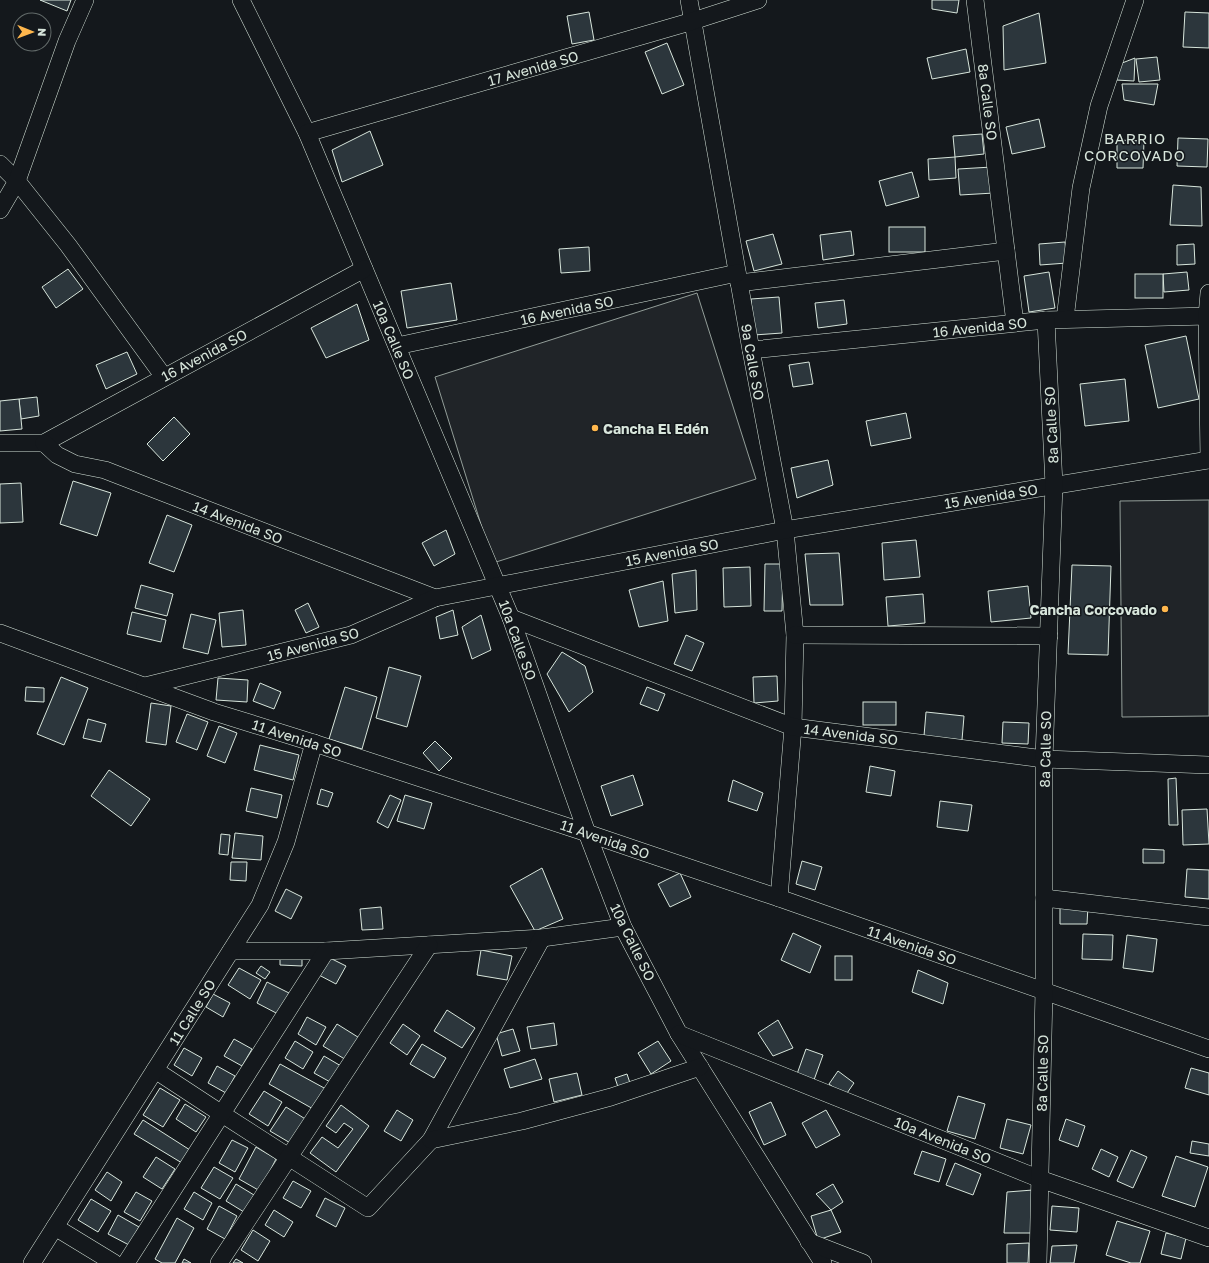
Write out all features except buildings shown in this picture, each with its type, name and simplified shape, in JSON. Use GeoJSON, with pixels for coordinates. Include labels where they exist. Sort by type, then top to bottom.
{"type":"FeatureCollection","features":[{"type":"Feature","properties":{"kind":"street"},"geometry":{"type":"LineString","coordinates":[[0,210],[17,181],[67,41],[85,0]]}},
{"type":"Feature","properties":{"kind":"street","name":"10a Calle SO"},"geometry":{"type":"LineString","coordinates":[[241,0],[308,134],[511,618],[586,833],[622,927],[679,1034],[823,1263]]}},
{"type":"Feature","properties":{"kind":"street","name":"9a Calle SO"},"geometry":{"type":"LineString","coordinates":[[689,0],[751,350],[785,530],[795,635],[793,727],[779,898]]}},
{"type":"Feature","properties":{"kind":"street","name":"17 Avenida SO"},"geometry":{"type":"LineString","coordinates":[[308,134],[693,21],[758,0]]}},
{"type":"Feature","properties":{"kind":"street","name":"8a Calle SO"},"geometry":{"type":"LineString","coordinates":[[975,0],[1015,323]]}},
{"type":"Feature","properties":{"kind":"street"},"geometry":{"type":"LineString","coordinates":[[1065,319],[1081,188],[1099,106],[1135,0]]}},
{"type":"Feature","properties":{"kind":"street"},"geometry":{"type":"LineString","coordinates":[[0,164],[17,181],[68,245],[164,377]]}},
{"type":"Feature","properties":{"kind":"street","name":"16 Avenida SO"},"geometry":{"type":"LineString","coordinates":[[397,346],[738,278],[1006,251]]}},
{"type":"Feature","properties":{"kind":"street","name":"16 Avenida SO"},"geometry":{"type":"LineString","coordinates":[[44,443],[364,269]]}},
{"type":"Feature","properties":{"kind":"street"},"geometry":{"type":"LineString","coordinates":[[1209,293],[1209,460]]}},
{"type":"Feature","properties":{"kind":"street","name":"16 Avenida SO"},"geometry":{"type":"LineString","coordinates":[[751,350],[1046,320],[1208,316]]}},
{"type":"Feature","properties":{"kind":"street","name":"8a Calle SO"},"geometry":{"type":"LineString","coordinates":[[1038,1263],[1044,991],[1044,758],[1054,485],[1046,320]]}},
{"type":"Feature","properties":{"kind":"street"},"geometry":{"type":"LineString","coordinates":[[0,443],[44,443]]}},
{"type":"Feature","properties":{"kind":"street","name":"14 Avenida SO"},"geometry":{"type":"LineString","coordinates":[[44,443],[57,454],[75,464],[105,470],[435,598]]}},
{"type":"Feature","properties":{"kind":"street","name":"15 Avenida SO"},"geometry":{"type":"LineString","coordinates":[[145,686],[351,635],[435,598],[785,530],[1209,460]]}},
{"type":"Feature","properties":{"kind":"street","name":"14 Avenida SO"},"geometry":{"type":"LineString","coordinates":[[511,618],[793,727],[1044,758],[1209,765]]}},
{"type":"Feature","properties":{"kind":"street","name":"11 Avenida SO"},"geometry":{"type":"LineString","coordinates":[[0,633],[214,712],[314,743],[779,898],[1209,1050]]}},
{"type":"Feature","properties":{"kind":"street"},"geometry":{"type":"LineString","coordinates":[[795,635],[1049,636]]}},
{"type":"Feature","properties":{"kind":"street","name":"11 Calle SO"},"geometry":{"type":"LineString","coordinates":[[32,1263],[260,905],[286,842],[314,743]]}},
{"type":"Feature","properties":{"kind":"street"},"geometry":{"type":"LineString","coordinates":[[1044,898],[1209,916]]}},
{"type":"Feature","properties":{"kind":"street"},"geometry":{"type":"LineString","coordinates":[[231,951],[326,951],[429,945],[542,938],[622,927]]}},
{"type":"Feature","properties":{"kind":"street"},"geometry":{"type":"LineString","coordinates":[[155,1070],[368,1208],[431,1140],[542,938]]}},
{"type":"Feature","properties":{"kind":"street"},"geometry":{"type":"LineString","coordinates":[[219,1263],[429,945]]}},
{"type":"Feature","properties":{"kind":"street"},"geometry":{"type":"LineString","coordinates":[[126,1263],[326,951]]}},
{"type":"Feature","properties":{"kind":"street","name":"10a Avenida SO"},"geometry":{"type":"LineString","coordinates":[[679,1034],[1040,1179],[1209,1238]]}},
{"type":"Feature","properties":{"kind":"street"},"geometry":{"type":"LineString","coordinates":[[431,1140],[522,1121],[611,1097],[700,1067]]}},
{"type":"Feature","properties":{"kind":"street"},"geometry":{"type":"LineString","coordinates":[[55,1227],[114,1263]]}},
{"type":"Feature","properties":{"kind":"street"},"geometry":{"type":"LineString","coordinates":[[809,1242],[863,1263]]}},
{"type":"Feature","properties":{"kind":"shaded area","name":"Cancha El Edén"},"geometry":{"type":"Polygon","coordinates":[[[697,293],[756,479],[493,563],[435,377],[697,293]]]}},
{"type":"Feature","properties":{"kind":"shaded area","name":"Cancha Corcovado"},"geometry":{"type":"Polygon","coordinates":[[[1209,500],[1209,716],[1122,717],[1120,501],[1209,500]]]}},
{"type":"Feature","properties":{"kind":"place","name":"Cancha El Edén"},"geometry":{"type":"Point","coordinates":[595,428]}},
{"type":"Feature","properties":{"kind":"place","name":"Cancha Corcovado"},"geometry":{"type":"Point","coordinates":[1165,609]}},
{"type":"Feature","properties":{"kind":"district","name":"BARRIO CORCOVADO"},"geometry":{"type":"Point","coordinates":[1135,146]}}]}
